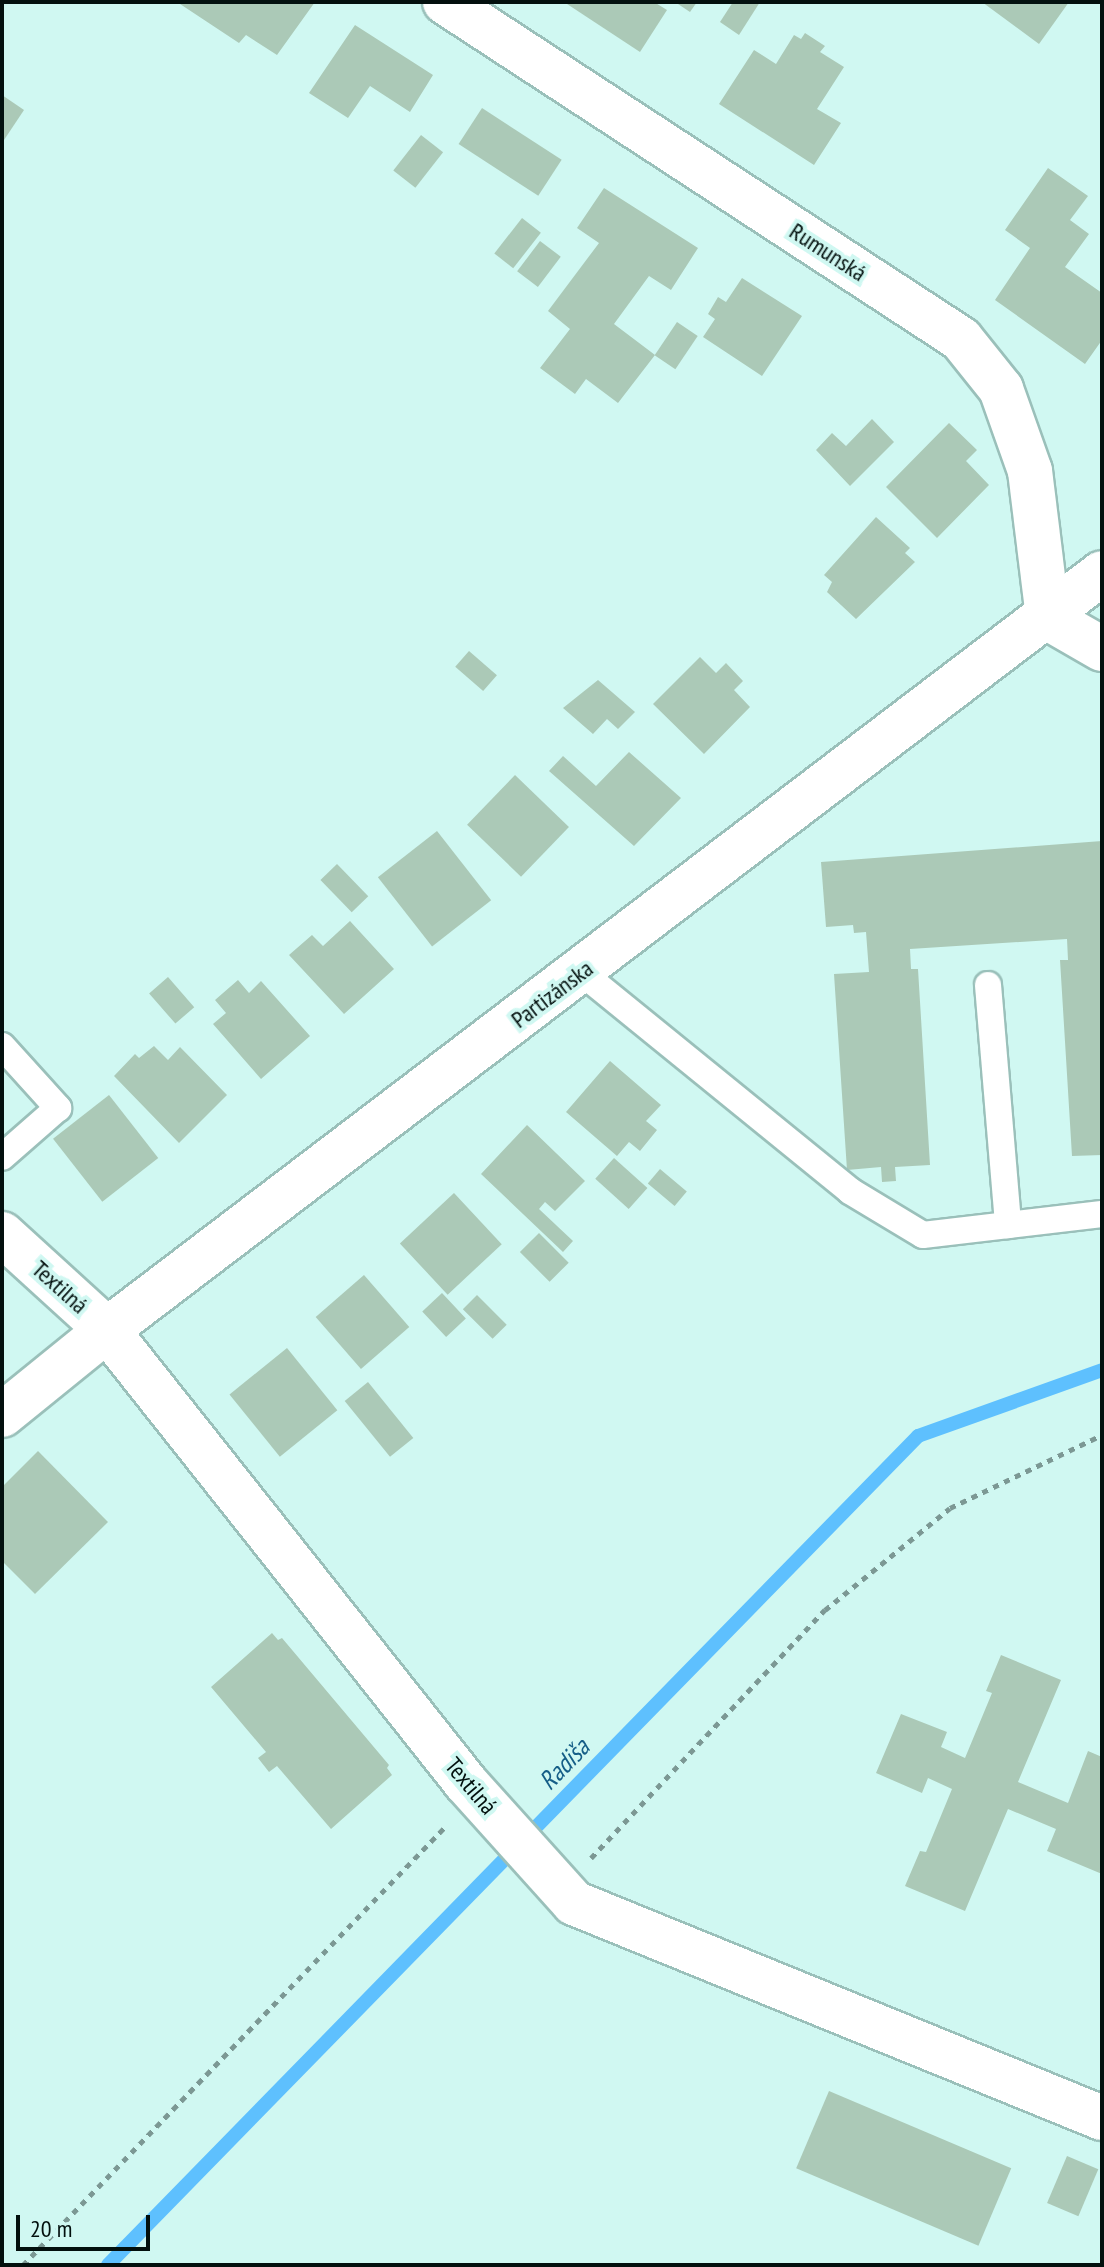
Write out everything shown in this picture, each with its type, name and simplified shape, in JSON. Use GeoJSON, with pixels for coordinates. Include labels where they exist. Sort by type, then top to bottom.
{"type":"FeatureCollection","features":[{"type":"Feature","properties":{"kind":"street","name":"Rumunská"},"geometry":{"type":"LineString","coordinates":[[445,2],[961,339],[1001,389],[1030,471],[1048,618]]}},
{"type":"Feature","properties":{"kind":"street","name":"Partizánska"},"geometry":{"type":"LineString","coordinates":[[2,1415],[107,1330],[1048,618],[1102,573]]}},
{"type":"Feature","properties":{"kind":"street"},"geometry":{"type":"LineString","coordinates":[[1048,618],[1102,649]]}},
{"type":"Feature","properties":{"kind":"street","name":"Textilná"},"geometry":{"type":"LineString","coordinates":[[2,1234],[107,1330],[466,1783],[568,1896],[1102,2118]]}},
{"type":"Feature","properties":{"kind":"lane"},"geometry":{"type":"LineString","coordinates":[[581,972],[850,1191],[923,1235],[1102,1214]]}},
{"type":"Feature","properties":{"kind":"lane"},"geometry":{"type":"LineString","coordinates":[[988,985],[1008,1225]]}},
{"type":"Feature","properties":{"kind":"lane"},"geometry":{"type":"LineString","coordinates":[[2,1046],[58,1108],[2,1157]]}},
{"type":"Feature","properties":{"kind":"path"},"geometry":{"type":"LineString","coordinates":[[568,1896],[825,1610],[950,1508],[1102,1435]]}},
{"type":"Feature","properties":{"kind":"path"},"geometry":{"type":"LineString","coordinates":[[23,2265],[443,1832],[466,1783]]}},
{"type":"Feature","properties":{"kind":"building"},"geometry":{"type":"Polygon","coordinates":[[[177,2],[315,2],[277,55],[246,35],[239,43],[177,2]]]}},
{"type":"Feature","properties":{"kind":"building"},"geometry":{"type":"Polygon","coordinates":[[[564,2],[654,2],[667,10],[640,52],[564,2]]]}},
{"type":"Feature","properties":{"kind":"building"},"geometry":{"type":"Polygon","coordinates":[[[675,2],[697,2],[690,12],[675,2]]]}},
{"type":"Feature","properties":{"kind":"building"},"geometry":{"type":"Polygon","coordinates":[[[733,2],[760,2],[739,35],[720,22],[733,2]]]}},
{"type":"Feature","properties":{"kind":"building"},"geometry":{"type":"Polygon","coordinates":[[[982,2],[1069,2],[1039,44],[982,2]]]}},
{"type":"Feature","properties":{"kind":"building"},"geometry":{"type":"Polygon","coordinates":[[[355,25],[433,75],[410,112],[370,86],[348,118],[309,93],[355,25]]]}},
{"type":"Feature","properties":{"kind":"building"},"geometry":{"type":"Polygon","coordinates":[[[805,33],[825,46],[820,52],[844,67],[817,109],[841,123],[814,165],[719,104],[754,50],[776,64],[794,35],[801,39],[805,33]]]}},
{"type":"Feature","properties":{"kind":"building"},"geometry":{"type":"Polygon","coordinates":[[[2,95],[24,110],[2,143],[2,95]]]}},
{"type":"Feature","properties":{"kind":"building"},"geometry":{"type":"Polygon","coordinates":[[[482,108],[562,160],[538,196],[459,144],[482,108]]]}},
{"type":"Feature","properties":{"kind":"building"},"geometry":{"type":"Polygon","coordinates":[[[421,135],[443,152],[415,188],[393,170],[421,135]]]}},
{"type":"Feature","properties":{"kind":"building"},"geometry":{"type":"Polygon","coordinates":[[[1048,168],[1088,196],[1070,220],[1089,234],[1065,267],[1102,293],[1102,340],[1085,364],[995,300],[1030,248],[1005,230],[1048,168]]]}},
{"type":"Feature","properties":{"kind":"building"},"geometry":{"type":"Polygon","coordinates":[[[604,188],[698,248],[671,290],[649,276],[614,324],[655,355],[618,403],[586,379],[575,394],[540,368],[570,329],[548,311],[599,243],[577,228],[604,188]]]}},
{"type":"Feature","properties":{"kind":"building"},"geometry":{"type":"Polygon","coordinates":[[[522,218],[541,233],[513,268],[494,253],[522,218]]]}},
{"type":"Feature","properties":{"kind":"building"},"geometry":{"type":"Polygon","coordinates":[[[540,241],[561,257],[538,287],[517,271],[540,241]]]}},
{"type":"Feature","properties":{"kind":"building"},"geometry":{"type":"Polygon","coordinates":[[[742,278],[802,316],[762,376],[703,337],[715,319],[708,314],[718,297],[726,302],[742,278]]]}},
{"type":"Feature","properties":{"kind":"building"},"geometry":{"type":"Polygon","coordinates":[[[677,322],[698,336],[675,369],[655,355],[677,322]]]}},
{"type":"Feature","properties":{"kind":"building"},"geometry":{"type":"Polygon","coordinates":[[[872,419],[894,442],[850,486],[816,450],[832,433],[846,446],[872,419]]]}},
{"type":"Feature","properties":{"kind":"building"},"geometry":{"type":"Polygon","coordinates":[[[949,423],[977,450],[966,461],[989,485],[937,538],[886,487],[949,423]]]}},
{"type":"Feature","properties":{"kind":"building"},"geometry":{"type":"Polygon","coordinates":[[[876,517],[910,548],[905,553],[915,562],[856,619],[827,592],[832,582],[824,575],[876,517]]]}},
{"type":"Feature","properties":{"kind":"building"},"geometry":{"type":"Polygon","coordinates":[[[469,651],[497,675],[483,691],[455,667],[469,651]]]}},
{"type":"Feature","properties":{"kind":"building"},"geometry":{"type":"Polygon","coordinates":[[[700,657],[716,673],[726,663],[743,681],[734,690],[750,707],[704,754],[653,704],[700,657]]]}},
{"type":"Feature","properties":{"kind":"building"},"geometry":{"type":"Polygon","coordinates":[[[598,680],[635,712],[618,729],[607,719],[593,734],[563,708],[598,680]]]}},
{"type":"Feature","properties":{"kind":"building"},"geometry":{"type":"Polygon","coordinates":[[[629,752],[681,798],[634,846],[549,771],[563,756],[596,786],[629,752]]]}},
{"type":"Feature","properties":{"kind":"building"},"geometry":{"type":"Polygon","coordinates":[[[515,775],[569,827],[521,877],[467,825],[515,775]]]}},
{"type":"Feature","properties":{"kind":"building"},"geometry":{"type":"Polygon","coordinates":[[[437,831],[491,900],[432,947],[378,877],[437,831]]]}},
{"type":"Feature","properties":{"kind":"building"},"geometry":{"type":"Polygon","coordinates":[[[1102,841],[1102,1155],[1072,1156],[1060,960],[1068,960],[1067,939],[910,949],[911,969],[918,969],[930,1165],[895,1167],[896,1181],[882,1182],[881,1167],[847,1170],[834,974],[869,972],[866,932],[854,933],[853,925],[826,927],[821,862],[1102,841]]]}},
{"type":"Feature","properties":{"kind":"building"},"geometry":{"type":"Polygon","coordinates":[[[337,864],[368,896],[352,912],[320,880],[337,864]]]}},
{"type":"Feature","properties":{"kind":"building"},"geometry":{"type":"Polygon","coordinates":[[[350,921],[394,969],[344,1014],[289,955],[312,935],[323,946],[350,921]]]}},
{"type":"Feature","properties":{"kind":"building"},"geometry":{"type":"Polygon","coordinates":[[[168,977],[194,1007],[175,1024],[149,993],[168,977]]]}},
{"type":"Feature","properties":{"kind":"building"},"geometry":{"type":"Polygon","coordinates":[[[238,980],[249,993],[261,981],[310,1036],[261,1079],[213,1024],[226,1013],[215,1000],[238,980]]]}},
{"type":"Feature","properties":{"kind":"building"},"geometry":{"type":"Polygon","coordinates":[[[154,1046],[168,1060],[180,1047],[227,1095],[179,1143],[114,1076],[135,1054],[139,1058],[154,1046]]]}},
{"type":"Feature","properties":{"kind":"building"},"geometry":{"type":"Polygon","coordinates":[[[610,1061],[661,1105],[646,1121],[657,1130],[640,1151],[629,1142],[617,1156],[566,1112],[610,1061]]]}},
{"type":"Feature","properties":{"kind":"building"},"geometry":{"type":"Polygon","coordinates":[[[109,1095],[158,1158],[102,1202],[53,1139],[109,1095]]]}},
{"type":"Feature","properties":{"kind":"building"},"geometry":{"type":"Polygon","coordinates":[[[527,1125],[585,1181],[555,1211],[545,1202],[539,1209],[573,1241],[563,1252],[481,1174],[527,1125]]]}},
{"type":"Feature","properties":{"kind":"building"},"geometry":{"type":"Polygon","coordinates":[[[614,1158],[647,1188],[629,1209],[595,1179],[614,1158]]]}},
{"type":"Feature","properties":{"kind":"building"},"geometry":{"type":"Polygon","coordinates":[[[660,1169],[687,1191],[675,1206],[648,1184],[660,1169]]]}},
{"type":"Feature","properties":{"kind":"building"},"geometry":{"type":"Polygon","coordinates":[[[454,1193],[502,1244],[448,1295],[400,1243],[454,1193]]]}},
{"type":"Feature","properties":{"kind":"building"},"geometry":{"type":"Polygon","coordinates":[[[539,1233],[569,1263],[550,1282],[520,1252],[539,1233]]]}},
{"type":"Feature","properties":{"kind":"building"},"geometry":{"type":"Polygon","coordinates":[[[364,1275],[409,1327],[361,1369],[316,1317],[364,1275]]]}},
{"type":"Feature","properties":{"kind":"building"},"geometry":{"type":"Polygon","coordinates":[[[442,1293],[466,1319],[446,1337],[422,1311],[442,1293]]]}},
{"type":"Feature","properties":{"kind":"building"},"geometry":{"type":"Polygon","coordinates":[[[477,1295],[507,1325],[493,1339],[463,1309],[477,1295]]]}},
{"type":"Feature","properties":{"kind":"building"},"geometry":{"type":"Polygon","coordinates":[[[287,1348],[337,1410],[280,1457],[229,1395],[287,1348]]]}},
{"type":"Feature","properties":{"kind":"building"},"geometry":{"type":"Polygon","coordinates":[[[368,1382],[413,1438],[390,1457],[345,1401],[368,1382]]]}},
{"type":"Feature","properties":{"kind":"building"},"geometry":{"type":"Polygon","coordinates":[[[38,1451],[108,1522],[35,1594],[2,1561],[2,1487],[38,1451]]]}},
{"type":"Feature","properties":{"kind":"building"},"geometry":{"type":"Polygon","coordinates":[[[272,1633],[278,1640],[282,1638],[389,1765],[387,1768],[392,1775],[331,1829],[277,1766],[269,1772],[258,1758],[266,1752],[211,1687],[272,1633]]]}},
{"type":"Feature","properties":{"kind":"building"},"geometry":{"type":"Polygon","coordinates":[[[1001,1655],[1061,1680],[1018,1782],[1068,1803],[1088,1751],[1102,1757],[1102,1874],[1047,1851],[1056,1829],[1008,1809],[965,1911],[905,1886],[920,1851],[926,1852],[952,1789],[928,1778],[922,1793],[876,1773],[901,1714],[947,1732],[941,1747],[965,1758],[992,1693],[986,1691],[1001,1655]]]}},
{"type":"Feature","properties":{"kind":"building"},"geometry":{"type":"Polygon","coordinates":[[[829,2091],[1011,2168],[978,2246],[796,2168],[829,2091]]]}},
{"type":"Feature","properties":{"kind":"building"},"geometry":{"type":"Polygon","coordinates":[[[1067,2156],[1098,2169],[1078,2216],[1047,2203],[1067,2156]]]}},
{"type":"Feature","properties":{"kind":"waterway","name":"Radiša"},"geometry":{"type":"LineString","coordinates":[[108,2265],[918,1436],[1102,1370]]}}]}
